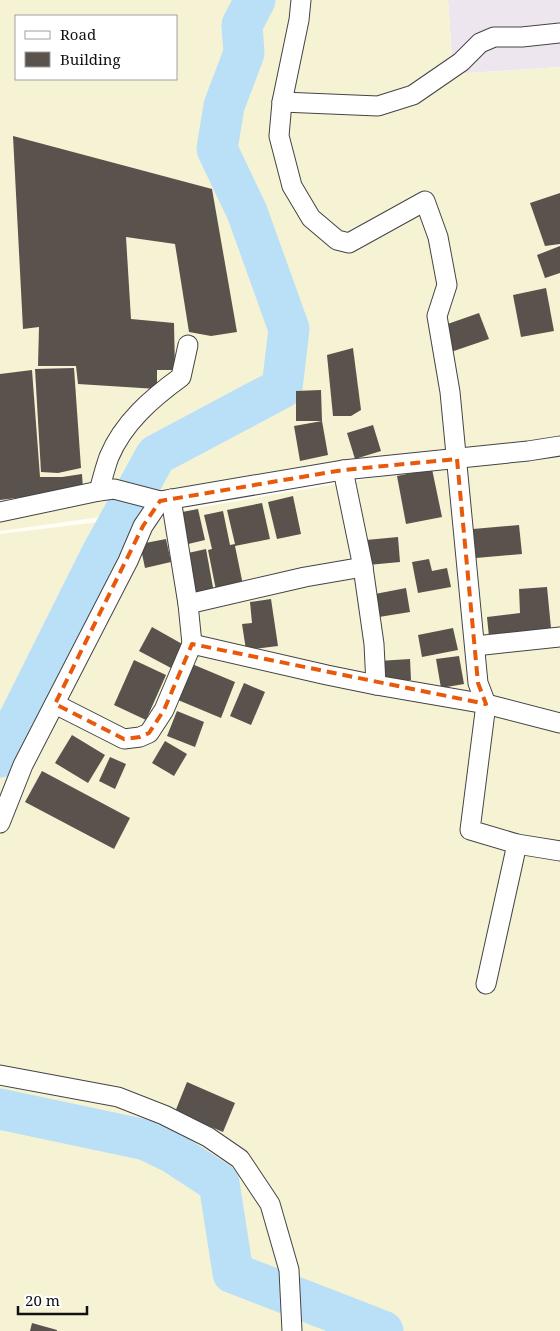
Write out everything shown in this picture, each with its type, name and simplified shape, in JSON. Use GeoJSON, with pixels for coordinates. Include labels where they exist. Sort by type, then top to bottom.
{"type":"FeatureCollection","features":[{"type":"Feature","properties":{"kind":"street"},"geometry":{"type":"LineString","coordinates":[[301,0],[299,20],[282,102],[279,136],[292,186],[311,218],[337,240],[349,243],[425,201],[438,236],[447,285],[437,316],[450,392],[478,684],[486,704],[470,830],[516,844],[560,851]]}},
{"type":"Feature","properties":{"kind":"street"},"geometry":{"type":"LineString","coordinates":[[282,102],[378,106],[413,95],[461,62],[480,44],[494,37],[522,37],[560,33]]}},
{"type":"Feature","properties":{"kind":"street"},"geometry":{"type":"LineString","coordinates":[[106,490],[109,457],[127,426],[160,393],[181,377],[188,344]]}},
{"type":"Feature","properties":{"kind":"street"},"geometry":{"type":"LineString","coordinates":[[0,512],[106,490],[162,500],[343,470],[457,459],[560,446]]}},
{"type":"Feature","properties":{"kind":"street"},"geometry":{"type":"LineString","coordinates":[[343,470],[363,566],[374,644],[376,685]]}},
{"type":"Feature","properties":{"kind":"street"},"geometry":{"type":"LineString","coordinates":[[55,704],[124,739],[140,737],[149,733],[164,710],[192,644],[188,604],[162,500]]}},
{"type":"Feature","properties":{"kind":"street"},"geometry":{"type":"LineString","coordinates":[[0,823],[22,765],[128,562],[143,526],[162,500]]}},
{"type":"Feature","properties":{"kind":"street"},"geometry":{"type":"LineString","coordinates":[[188,604],[305,577],[363,566]]}},
{"type":"Feature","properties":{"kind":"street"},"geometry":{"type":"LineString","coordinates":[[475,646],[560,637]]}},
{"type":"Feature","properties":{"kind":"street"},"geometry":{"type":"LineString","coordinates":[[192,644],[327,675],[486,704],[560,723]]}},
{"type":"Feature","properties":{"kind":"street"},"geometry":{"type":"LineString","coordinates":[[486,984],[516,844]]}},
{"type":"Feature","properties":{"kind":"street"},"geometry":{"type":"LineString","coordinates":[[0,1075],[118,1096],[164,1115],[208,1137],[240,1158],[270,1204],[289,1270],[292,1331]]}},
{"type":"Feature","properties":{"kind":"highlighted area"},"geometry":{"type":"Polygon","coordinates":[[[457,459],[478,683],[486,704],[192,644],[164,710],[149,733],[140,737],[124,739],[55,704],[143,526],[160,501],[343,470],[457,459]]]}},
{"type":"Feature","properties":{"kind":"shaded area"},"geometry":{"type":"Polygon","coordinates":[[[0,0],[448,0],[453,74],[560,67],[560,1331],[0,1331],[0,534],[156,515],[472,461],[173,507],[0,531],[0,0]]]}},
{"type":"Feature","properties":{"kind":"shaded area"},"geometry":{"type":"Polygon","coordinates":[[[448,0],[560,0],[560,67],[453,74],[448,0]]]}},
{"type":"Feature","properties":{"kind":"building"},"geometry":{"type":"Polygon","coordinates":[[[13,136],[212,189],[237,332],[211,336],[189,332],[175,244],[126,237],[131,319],[174,323],[175,370],[157,370],[157,389],[78,384],[76,366],[38,366],[39,327],[23,329],[13,136]]]}},
{"type":"Feature","properties":{"kind":"building"},"geometry":{"type":"Polygon","coordinates":[[[560,193],[560,244],[545,246],[530,203],[560,193]]]}},
{"type":"Feature","properties":{"kind":"building"},"geometry":{"type":"Polygon","coordinates":[[[560,246],[560,273],[545,278],[537,255],[560,246]]]}},
{"type":"Feature","properties":{"kind":"building"},"geometry":{"type":"Polygon","coordinates":[[[546,288],[554,331],[521,337],[513,295],[546,288]]]}},
{"type":"Feature","properties":{"kind":"building"},"geometry":{"type":"Polygon","coordinates":[[[479,313],[489,339],[448,353],[439,327],[479,313]]]}},
{"type":"Feature","properties":{"kind":"building"},"geometry":{"type":"Polygon","coordinates":[[[353,348],[361,410],[351,416],[333,416],[327,355],[353,348]]]}},
{"type":"Feature","properties":{"kind":"building"},"geometry":{"type":"Polygon","coordinates":[[[74,368],[81,468],[58,473],[41,472],[35,369],[74,368]]]}},
{"type":"Feature","properties":{"kind":"building"},"geometry":{"type":"Polygon","coordinates":[[[32,370],[40,477],[62,477],[82,474],[83,490],[0,500],[0,374],[32,370]]]}},
{"type":"Feature","properties":{"kind":"building"},"geometry":{"type":"Polygon","coordinates":[[[321,390],[322,421],[296,421],[296,391],[321,390]]]}},
{"type":"Feature","properties":{"kind":"building"},"geometry":{"type":"Polygon","coordinates":[[[322,421],[328,455],[300,461],[294,426],[322,421]]]}},
{"type":"Feature","properties":{"kind":"building"},"geometry":{"type":"Polygon","coordinates":[[[373,425],[381,451],[355,459],[347,433],[373,425]]]}},
{"type":"Feature","properties":{"kind":"building"},"geometry":{"type":"Polygon","coordinates":[[[432,469],[442,517],[406,524],[397,476],[432,469]]]}},
{"type":"Feature","properties":{"kind":"building"},"geometry":{"type":"Polygon","coordinates":[[[293,496],[301,534],[277,539],[268,502],[293,496]]]}},
{"type":"Feature","properties":{"kind":"building"},"geometry":{"type":"Polygon","coordinates":[[[262,503],[270,539],[235,546],[243,585],[216,590],[208,550],[212,549],[204,515],[223,511],[230,545],[235,544],[227,510],[262,503]]]}},
{"type":"Feature","properties":{"kind":"building"},"geometry":{"type":"Polygon","coordinates":[[[198,509],[205,540],[184,545],[177,513],[198,509]]]}},
{"type":"Feature","properties":{"kind":"building"},"geometry":{"type":"Polygon","coordinates":[[[519,525],[522,554],[476,558],[473,529],[519,525]]]}},
{"type":"Feature","properties":{"kind":"building"},"geometry":{"type":"Polygon","coordinates":[[[398,537],[400,562],[368,565],[366,540],[398,537]]]}},
{"type":"Feature","properties":{"kind":"building"},"geometry":{"type":"Polygon","coordinates":[[[166,539],[171,562],[145,568],[140,544],[166,539]]]}},
{"type":"Feature","properties":{"kind":"building"},"geometry":{"type":"Polygon","coordinates":[[[206,549],[214,593],[197,597],[188,553],[206,549]]]}},
{"type":"Feature","properties":{"kind":"building"},"geometry":{"type":"Polygon","coordinates":[[[429,559],[432,571],[447,568],[451,587],[418,593],[412,562],[429,559]]]}},
{"type":"Feature","properties":{"kind":"building"},"geometry":{"type":"Polygon","coordinates":[[[547,587],[551,628],[489,637],[487,617],[520,613],[519,589],[547,587]]]}},
{"type":"Feature","properties":{"kind":"building"},"geometry":{"type":"Polygon","coordinates":[[[406,588],[410,612],[379,617],[375,594],[406,588]]]}},
{"type":"Feature","properties":{"kind":"building"},"geometry":{"type":"Polygon","coordinates":[[[271,599],[278,646],[246,650],[242,624],[252,623],[250,602],[271,599]]]}},
{"type":"Feature","properties":{"kind":"building"},"geometry":{"type":"Polygon","coordinates":[[[152,627],[184,645],[171,668],[139,651],[152,627]]]}},
{"type":"Feature","properties":{"kind":"building"},"geometry":{"type":"Polygon","coordinates":[[[453,628],[458,650],[422,657],[418,635],[453,628]]]}},
{"type":"Feature","properties":{"kind":"building"},"geometry":{"type":"Polygon","coordinates":[[[459,656],[464,684],[441,688],[436,659],[459,656]]]}},
{"type":"Feature","properties":{"kind":"building"},"geometry":{"type":"Polygon","coordinates":[[[410,659],[411,680],[379,681],[378,661],[410,659]]]}},
{"type":"Feature","properties":{"kind":"building"},"geometry":{"type":"Polygon","coordinates":[[[134,660],[166,675],[146,720],[114,705],[134,660]]]}},
{"type":"Feature","properties":{"kind":"building"},"geometry":{"type":"Polygon","coordinates":[[[192,664],[235,682],[221,718],[178,700],[192,664]]]}},
{"type":"Feature","properties":{"kind":"building"},"geometry":{"type":"Polygon","coordinates":[[[244,683],[265,692],[251,725],[230,716],[244,683]]]}},
{"type":"Feature","properties":{"kind":"building"},"geometry":{"type":"Polygon","coordinates":[[[177,711],[204,722],[195,747],[167,736],[177,711]]]}},
{"type":"Feature","properties":{"kind":"building"},"geometry":{"type":"Polygon","coordinates":[[[72,735],[105,755],[88,783],[55,763],[72,735]]]}},
{"type":"Feature","properties":{"kind":"building"},"geometry":{"type":"Polygon","coordinates":[[[165,741],[187,754],[174,776],[152,763],[165,741]]]}},
{"type":"Feature","properties":{"kind":"building"},"geometry":{"type":"Polygon","coordinates":[[[110,757],[126,764],[115,789],[99,781],[110,757]]]}},
{"type":"Feature","properties":{"kind":"building"},"geometry":{"type":"Polygon","coordinates":[[[42,771],[130,818],[114,849],[25,802],[42,771]]]}},
{"type":"Feature","properties":{"kind":"building"},"geometry":{"type":"Polygon","coordinates":[[[187,1082],[235,1103],[223,1132],[175,1112],[187,1082]]]}},
{"type":"Feature","properties":{"kind":"building"},"geometry":{"type":"Polygon","coordinates":[[[32,1323],[57,1330],[57,1331],[30,1331],[32,1323]]]}},
{"type":"Feature","properties":{"kind":"waterway"},"geometry":{"type":"LineString","coordinates":[[0,757],[101,555],[156,455],[282,388],[289,329],[247,212],[217,149],[224,106],[244,53],[242,25],[255,0]]}},
{"type":"Feature","properties":{"kind":"waterway"},"geometry":{"type":"LineString","coordinates":[[0,1109],[146,1140],[173,1153],[219,1183],[233,1273],[383,1331]]}}]}
